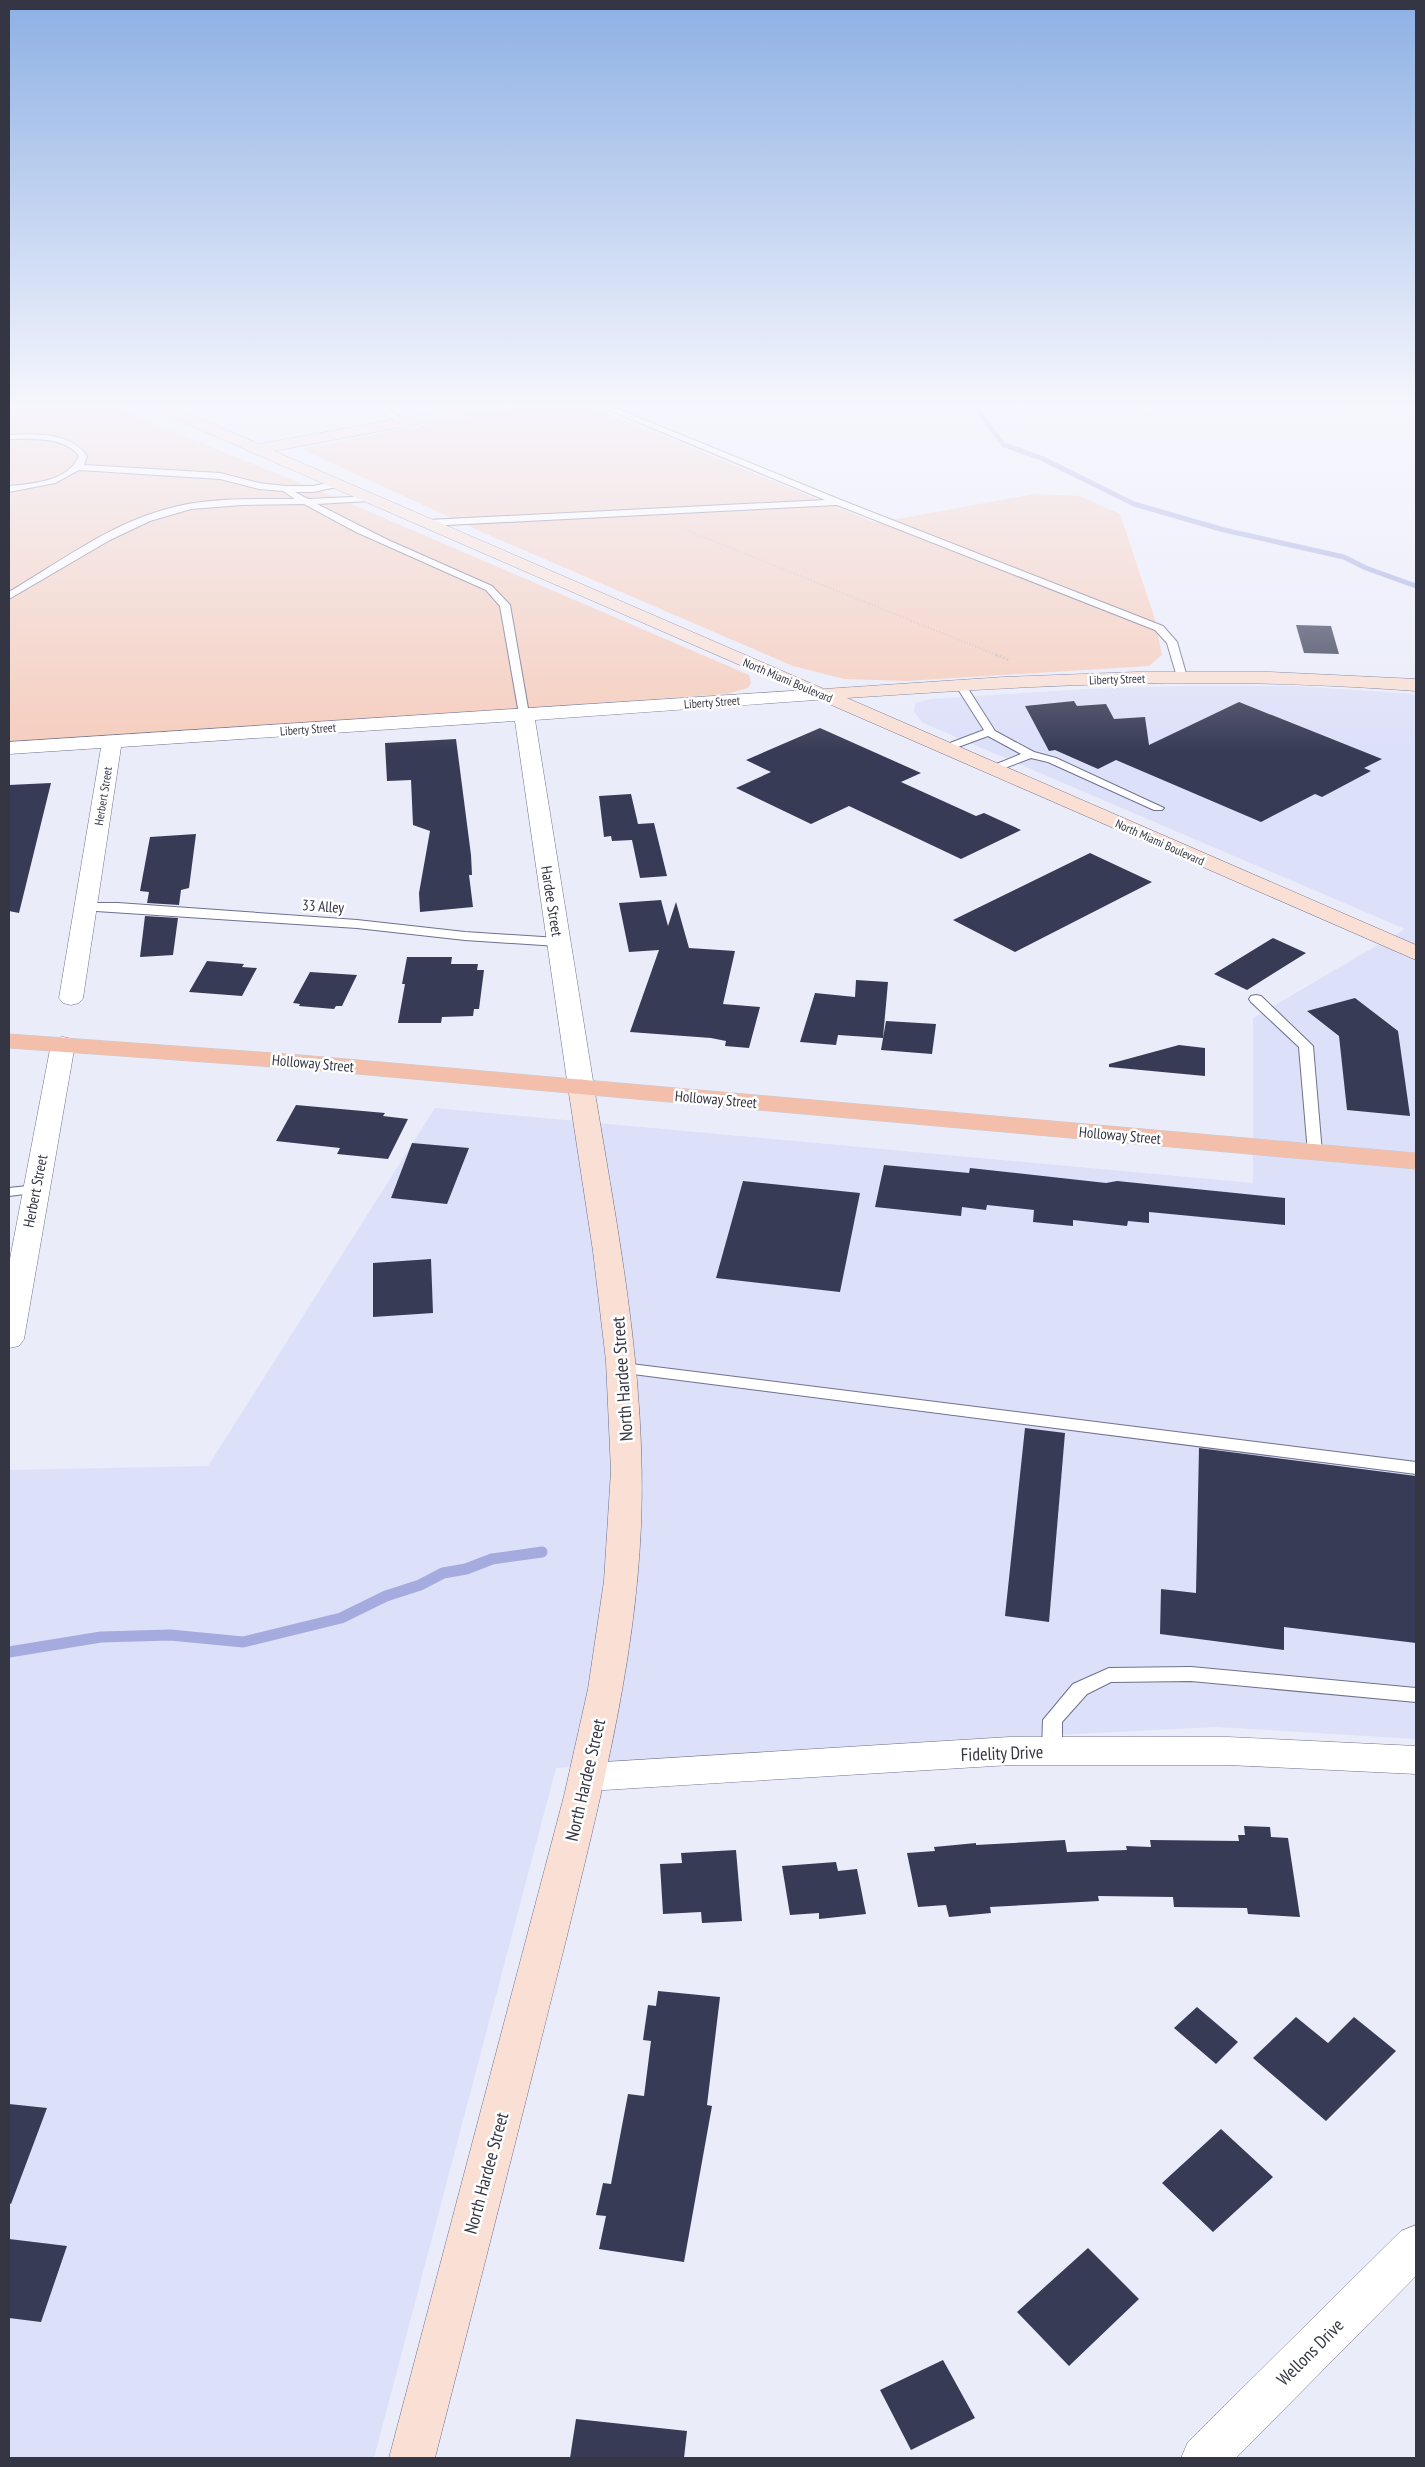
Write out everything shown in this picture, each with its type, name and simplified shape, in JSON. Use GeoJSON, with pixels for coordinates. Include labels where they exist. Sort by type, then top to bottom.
{"type":"FeatureCollection","features":[{"type":"Feature","properties":{"kind":"main road","name":"Holloway Street"},"geometry":{"type":"LineString","coordinates":[[11,1040],[301,1062],[1416,1162]]}},
{"type":"Feature","properties":{"kind":"street","name":"North Miami Boulevard"},"geometry":{"type":"LineString","coordinates":[[428,523],[1416,953]]}},
{"type":"Feature","properties":{"kind":"street","name":"Liberty Street"},"geometry":{"type":"LineString","coordinates":[[9,748],[961,686],[1182,677],[1273,677],[1416,685]]}},
{"type":"Feature","properties":{"kind":"street","name":"Hardee Street"},"geometry":{"type":"LineString","coordinates":[[524,714],[581,1087]]}},
{"type":"Feature","properties":{"kind":"street","name":"Herbert Street"},"geometry":{"type":"LineString","coordinates":[[71,998],[112,742]]}},
{"type":"Feature","properties":{"kind":"street","name":"Herbert Street"},"geometry":{"type":"LineString","coordinates":[[9,1339],[63,1044]]}},
{"type":"Feature","properties":{"kind":"street","name":"North Hardee Street"},"geometry":{"type":"LineString","coordinates":[[412,2458],[588,1777],[618,1612],[625,1527],[627,1449],[623,1368],[616,1305],[581,1087]]}},
{"type":"Feature","properties":{"kind":"street","name":"Fidelity Drive"},"geometry":{"type":"LineString","coordinates":[[588,1777],[1010,1751],[1228,1751],[1416,1760]]}},
{"type":"Feature","properties":{"kind":"street","name":"Wellons Drive"},"geometry":{"type":"LineString","coordinates":[[1204,2458],[1416,2246]]}},
{"type":"Feature","properties":{"kind":"lane"},"geometry":{"type":"LineString","coordinates":[[9,596],[128,528],[143,522]]}},
{"type":"Feature","properties":{"kind":"lane"},"geometry":{"type":"LineString","coordinates":[[348,522],[490,588],[505,605],[524,714]]}},
{"type":"Feature","properties":{"kind":"lane"},"geometry":{"type":"LineString","coordinates":[[428,523],[447,522]]}},
{"type":"Feature","properties":{"kind":"lane"},"geometry":{"type":"LineString","coordinates":[[889,522],[1159,628],[1172,642],[1182,677]]}},
{"type":"Feature","properties":{"kind":"lane"},"geometry":{"type":"LineString","coordinates":[[961,686],[990,730],[1030,754],[1052,760],[1158,808]]}},
{"type":"Feature","properties":{"kind":"lane"},"geometry":{"type":"LineString","coordinates":[[946,748],[990,730]]}},
{"type":"Feature","properties":{"kind":"lane"},"geometry":{"type":"LineString","coordinates":[[993,768],[1030,754]]}},
{"type":"Feature","properties":{"kind":"lane","name":"33 Alley"},"geometry":{"type":"LineString","coordinates":[[85,907],[128,908],[366,925],[465,936],[558,942]]}},
{"type":"Feature","properties":{"kind":"lane"},"geometry":{"type":"LineString","coordinates":[[1256,999],[1306,1046],[1315,1152]]}},
{"type":"Feature","properties":{"kind":"lane"},"geometry":{"type":"LineString","coordinates":[[9,1192],[36,1189]]}},
{"type":"Feature","properties":{"kind":"lane"},"geometry":{"type":"LineString","coordinates":[[623,1368],[1416,1468]]}},
{"type":"Feature","properties":{"kind":"lane"},"geometry":{"type":"LineString","coordinates":[[1052,1751],[1053,1720],[1080,1689],[1109,1675],[1190,1674],[1416,1695]]}},
{"type":"Feature","properties":{"kind":"path"},"geometry":{"type":"LineString","coordinates":[[670,522],[675,526],[1012,661]]}},
{"type":"Feature","properties":{"kind":"shaded area"},"geometry":{"type":"Polygon","coordinates":[[[9,522],[394,522],[749,675],[751,683],[748,688],[727,694],[9,744],[9,522]]]}},
{"type":"Feature","properties":{"kind":"shaded area"},"geometry":{"type":"Polygon","coordinates":[[[460,522],[1123,522],[1154,616],[1162,655],[1149,666],[906,681],[844,679],[793,666],[460,522]]]}},
{"type":"Feature","properties":{"kind":"shaded area"},"geometry":{"type":"Polygon","coordinates":[[[1183,686],[1294,686],[1416,694],[1416,1739],[1216,1727],[995,1738],[556,1768],[374,2458],[9,2458],[9,1470],[208,1466],[435,1108],[1253,1183],[1253,1018],[1405,929],[923,723],[914,712],[915,703],[930,699],[1086,689],[1183,686]]]}},
{"type":"Feature","properties":{"kind":"building"},"geometry":{"type":"Polygon","coordinates":[[[1296,625],[1331,626],[1339,654],[1304,653],[1296,625]]]}},
{"type":"Feature","properties":{"kind":"building"},"geometry":{"type":"Polygon","coordinates":[[[1074,701],[1077,706],[1106,704],[1114,719],[1145,717],[1149,745],[1239,702],[1382,759],[1364,768],[1371,771],[1322,797],[1315,794],[1261,822],[1116,760],[1098,769],[1055,750],[1049,751],[1025,706],[1074,701]]]}},
{"type":"Feature","properties":{"kind":"building"},"geometry":{"type":"Polygon","coordinates":[[[820,728],[921,773],[901,782],[976,816],[984,813],[1021,830],[961,859],[849,806],[811,824],[736,788],[771,772],[746,760],[820,728]]]}},
{"type":"Feature","properties":{"kind":"building"},"geometry":{"type":"Polygon","coordinates":[[[456,739],[471,855],[472,875],[469,875],[473,907],[420,912],[419,893],[430,831],[413,825],[411,780],[387,781],[385,743],[456,739]]]}},
{"type":"Feature","properties":{"kind":"building"},"geometry":{"type":"Polygon","coordinates":[[[51,783],[19,913],[9,911],[9,785],[51,783]]]}},
{"type":"Feature","properties":{"kind":"building"},"geometry":{"type":"Polygon","coordinates":[[[631,794],[638,824],[654,823],[667,876],[640,878],[632,840],[612,841],[611,836],[604,837],[599,796],[631,794]]]}},
{"type":"Feature","properties":{"kind":"building"},"geometry":{"type":"Polygon","coordinates":[[[196,834],[189,888],[181,890],[179,905],[147,903],[149,892],[140,891],[150,837],[196,834]]]}},
{"type":"Feature","properties":{"kind":"building"},"geometry":{"type":"Polygon","coordinates":[[[1090,853],[1152,882],[1015,952],[953,920],[1090,853]]]}},
{"type":"Feature","properties":{"kind":"building"},"geometry":{"type":"Polygon","coordinates":[[[661,900],[668,926],[676,902],[689,948],[735,951],[723,1004],[760,1007],[749,1048],[725,1046],[726,1041],[711,1038],[630,1032],[659,950],[629,952],[619,903],[661,900]]]}},
{"type":"Feature","properties":{"kind":"building"},"geometry":{"type":"Polygon","coordinates":[[[145,916],[178,918],[173,955],[140,957],[145,916]]]}},
{"type":"Feature","properties":{"kind":"building"},"geometry":{"type":"Polygon","coordinates":[[[1273,938],[1306,953],[1247,990],[1214,974],[1273,938]]]}},
{"type":"Feature","properties":{"kind":"building"},"geometry":{"type":"Polygon","coordinates":[[[407,957],[452,957],[451,964],[478,964],[477,970],[484,970],[479,1009],[474,1009],[473,1016],[442,1017],[441,1023],[398,1023],[405,984],[402,984],[407,957]]]}},
{"type":"Feature","properties":{"kind":"building"},"geometry":{"type":"Polygon","coordinates":[[[207,961],[244,964],[242,967],[257,968],[242,996],[189,992],[207,961]]]}},
{"type":"Feature","properties":{"kind":"building"},"geometry":{"type":"Polygon","coordinates":[[[310,972],[357,975],[342,1006],[336,1006],[334,1009],[299,1006],[300,1004],[293,1003],[310,972]]]}},
{"type":"Feature","properties":{"kind":"building"},"geometry":{"type":"Polygon","coordinates":[[[856,980],[888,982],[883,1038],[838,1035],[836,1045],[800,1042],[815,993],[855,997],[856,980]]]}},
{"type":"Feature","properties":{"kind":"building"},"geometry":{"type":"Polygon","coordinates":[[[1355,998],[1398,1031],[1410,1116],[1347,1110],[1339,1036],[1307,1011],[1355,998]]]}},
{"type":"Feature","properties":{"kind":"building"},"geometry":{"type":"Polygon","coordinates":[[[886,1021],[936,1024],[932,1054],[881,1050],[886,1021]]]}},
{"type":"Feature","properties":{"kind":"building"},"geometry":{"type":"Polygon","coordinates":[[[1179,1045],[1205,1048],[1205,1076],[1109,1067],[1109,1064],[1179,1045]]]}},
{"type":"Feature","properties":{"kind":"building"},"geometry":{"type":"Polygon","coordinates":[[[296,1105],[385,1113],[383,1116],[408,1119],[388,1159],[337,1154],[340,1148],[276,1141],[296,1105]]]}},
{"type":"Feature","properties":{"kind":"building"},"geometry":{"type":"Polygon","coordinates":[[[412,1143],[469,1148],[447,1204],[391,1198],[412,1143]]]}},
{"type":"Feature","properties":{"kind":"building"},"geometry":{"type":"Polygon","coordinates":[[[884,1165],[969,1173],[970,1168],[1106,1183],[1117,1181],[1285,1198],[1285,1225],[1149,1212],[1149,1223],[1128,1221],[1127,1226],[1073,1220],[1073,1226],[1033,1222],[1034,1210],[987,1205],[986,1210],[962,1207],[961,1216],[875,1207],[884,1165]]]}},
{"type":"Feature","properties":{"kind":"building"},"geometry":{"type":"Polygon","coordinates":[[[743,1181],[860,1193],[840,1292],[716,1278],[743,1181]]]}},
{"type":"Feature","properties":{"kind":"building"},"geometry":{"type":"Polygon","coordinates":[[[431,1259],[433,1313],[373,1317],[373,1263],[431,1259]]]}},
{"type":"Feature","properties":{"kind":"building"},"geometry":{"type":"Polygon","coordinates":[[[1025,1428],[1065,1433],[1049,1622],[1005,1616],[1025,1428]]]}},
{"type":"Feature","properties":{"kind":"building"},"geometry":{"type":"Polygon","coordinates":[[[1199,1448],[1416,1476],[1416,1643],[1284,1627],[1284,1650],[1160,1634],[1161,1589],[1196,1593],[1199,1448]]]}},
{"type":"Feature","properties":{"kind":"building"},"geometry":{"type":"Polygon","coordinates":[[[1244,1826],[1270,1827],[1271,1837],[1288,1838],[1300,1917],[1248,1914],[1247,1908],[1174,1907],[1173,1897],[1098,1896],[1099,1901],[990,1907],[991,1913],[949,1917],[946,1905],[918,1907],[907,1853],[935,1851],[934,1847],[976,1843],[976,1845],[1065,1840],[1067,1852],[1127,1850],[1126,1846],[1151,1847],[1150,1840],[1239,1841],[1238,1835],[1245,1835],[1244,1826]]]}},
{"type":"Feature","properties":{"kind":"building"},"geometry":{"type":"Polygon","coordinates":[[[736,1850],[742,1921],[702,1923],[701,1912],[663,1914],[660,1864],[682,1863],[681,1853],[736,1850]]]}},
{"type":"Feature","properties":{"kind":"building"},"geometry":{"type":"Polygon","coordinates":[[[836,1862],[838,1871],[857,1869],[866,1914],[819,1919],[819,1913],[790,1915],[782,1866],[836,1862]]]}},
{"type":"Feature","properties":{"kind":"building"},"geometry":{"type":"Polygon","coordinates":[[[658,1991],[720,1997],[707,2105],[712,2106],[684,2262],[599,2249],[606,2216],[596,2215],[603,2183],[611,2184],[628,2094],[644,2096],[651,2041],[643,2040],[648,2005],[656,2006],[658,1991]]]}},
{"type":"Feature","properties":{"kind":"building"},"geometry":{"type":"Polygon","coordinates":[[[1197,2007],[1238,2042],[1216,2064],[1174,2028],[1197,2007]]]}},
{"type":"Feature","properties":{"kind":"building"},"geometry":{"type":"Polygon","coordinates":[[[1296,2017],[1328,2043],[1354,2017],[1396,2051],[1326,2121],[1253,2058],[1296,2017]]]}},
{"type":"Feature","properties":{"kind":"building"},"geometry":{"type":"Polygon","coordinates":[[[9,2104],[47,2108],[11,2204],[9,2203],[9,2104]]]}},
{"type":"Feature","properties":{"kind":"building"},"geometry":{"type":"Polygon","coordinates":[[[1221,2129],[1273,2177],[1213,2232],[1162,2183],[1221,2129]]]}},
{"type":"Feature","properties":{"kind":"building"},"geometry":{"type":"Polygon","coordinates":[[[9,2239],[67,2246],[41,2322],[9,2318],[9,2239]]]}},
{"type":"Feature","properties":{"kind":"building"},"geometry":{"type":"Polygon","coordinates":[[[1088,2248],[1139,2299],[1069,2366],[1017,2312],[1088,2248]]]}},
{"type":"Feature","properties":{"kind":"building"},"geometry":{"type":"Polygon","coordinates":[[[943,2360],[975,2418],[911,2450],[880,2390],[943,2360]]]}},
{"type":"Feature","properties":{"kind":"building"},"geometry":{"type":"Polygon","coordinates":[[[576,2419],[687,2431],[684,2458],[570,2458],[576,2419]]]}},
{"type":"Feature","properties":{"kind":"waterway"},"geometry":{"type":"LineString","coordinates":[[1197,522],[1344,557],[1366,568],[1416,586]]}},
{"type":"Feature","properties":{"kind":"waterway"},"geometry":{"type":"LineString","coordinates":[[9,1652],[101,1637],[170,1635],[243,1642],[341,1618],[386,1596],[420,1585],[443,1573],[466,1569],[492,1559],[542,1552]]}}]}
